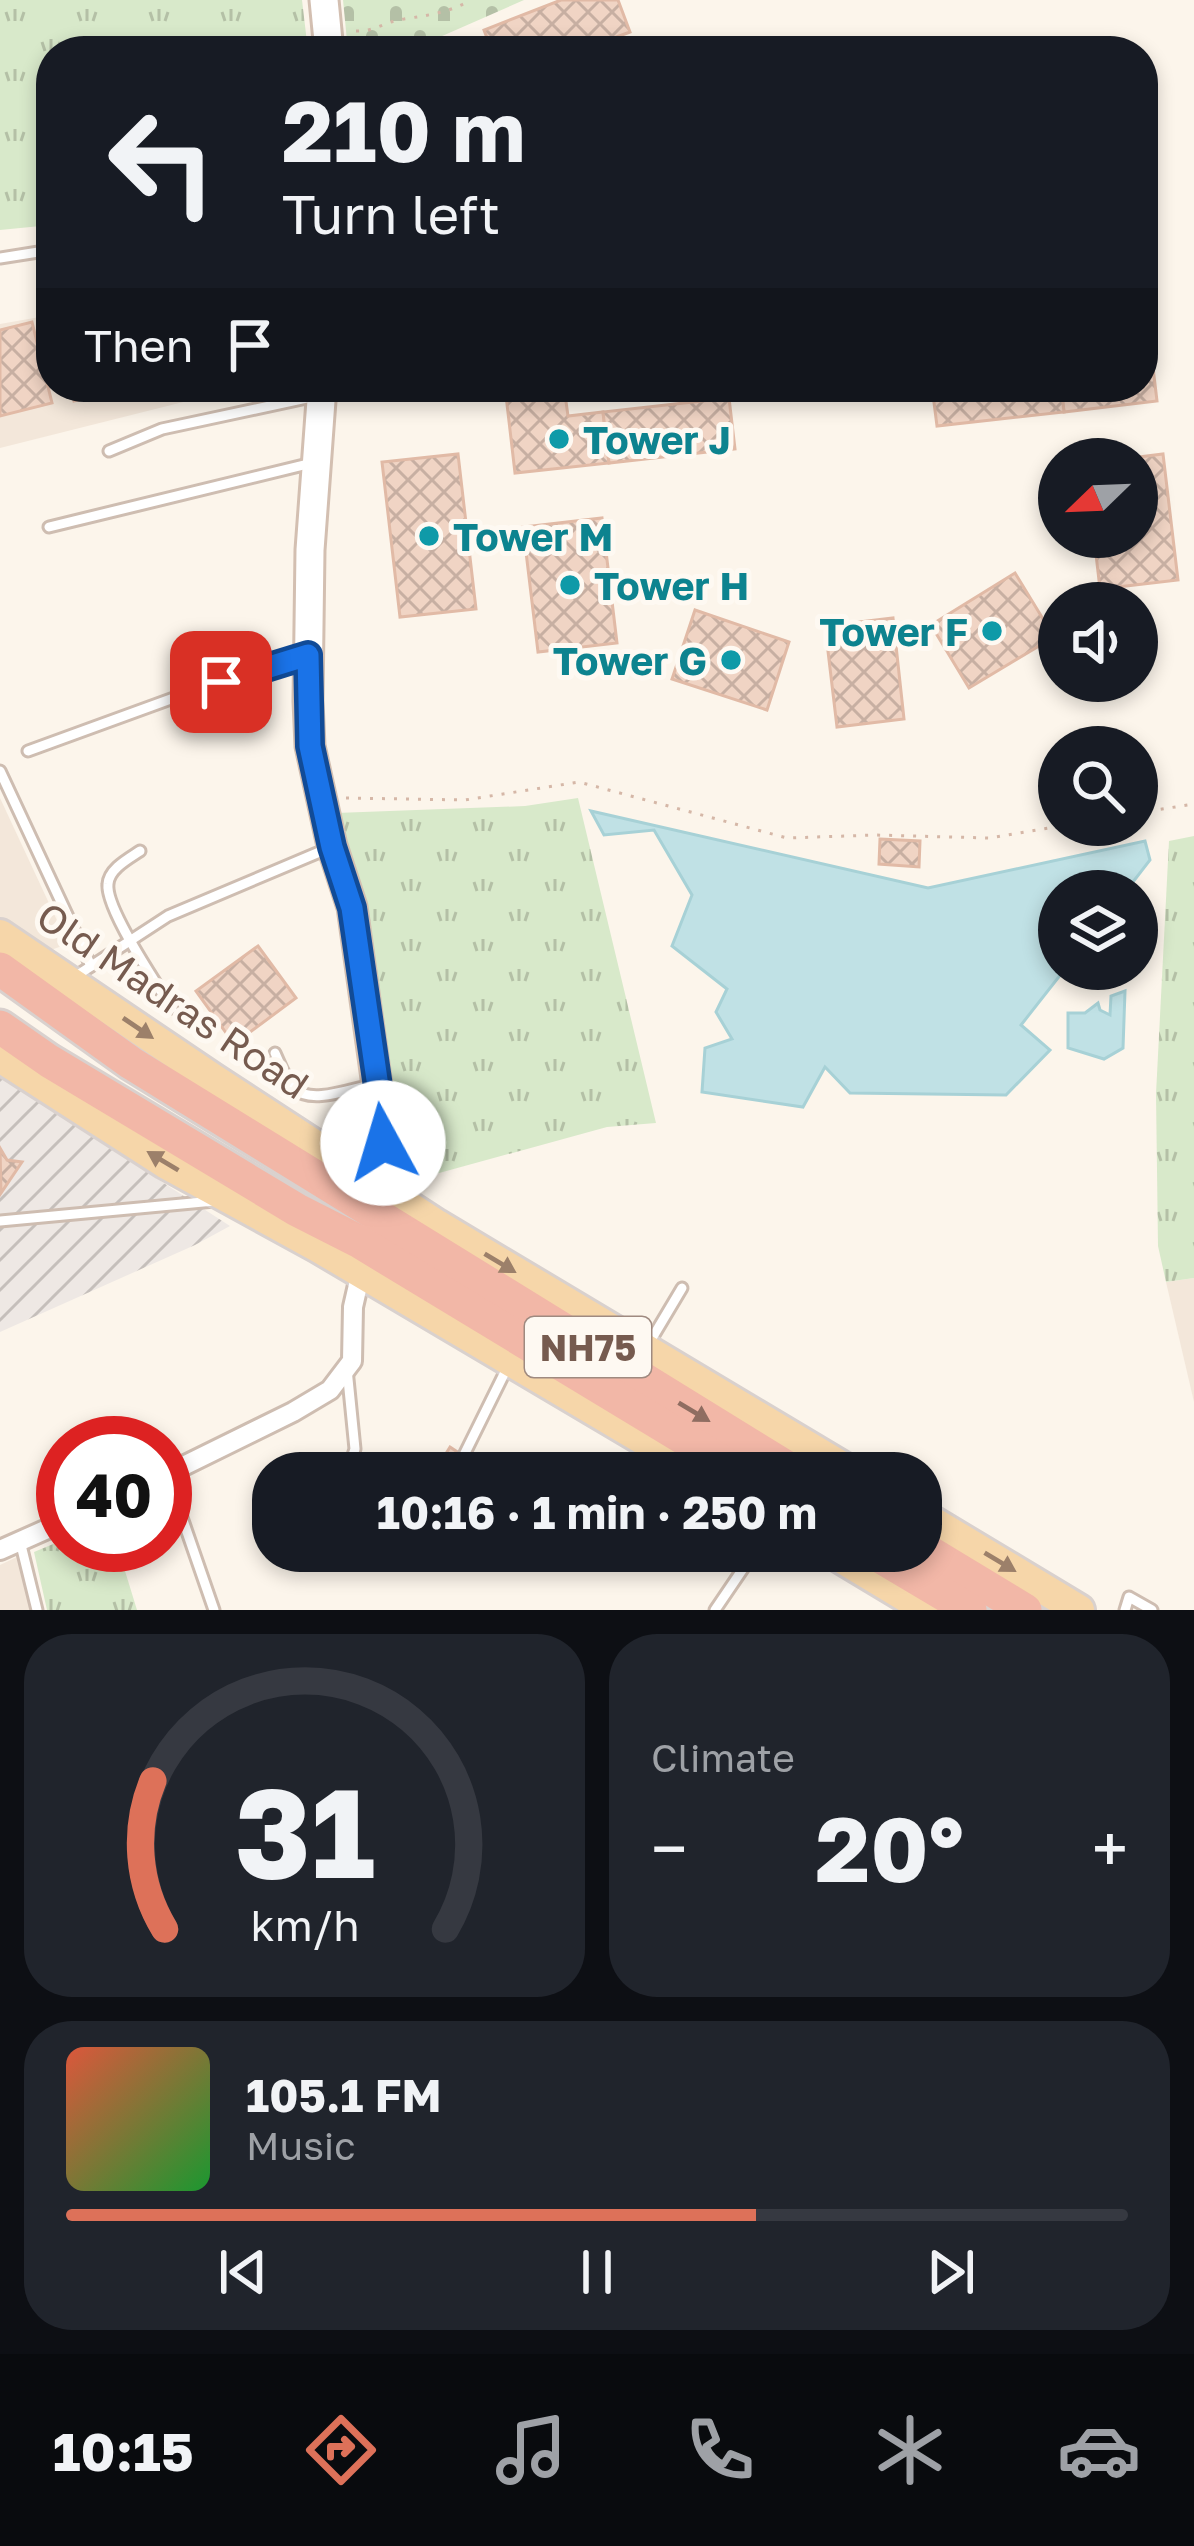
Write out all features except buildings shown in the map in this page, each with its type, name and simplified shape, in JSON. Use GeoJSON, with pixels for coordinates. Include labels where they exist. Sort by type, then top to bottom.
{"type":"FeatureCollection","features":[{"type":"Feature","properties":{"kind":"highway","name":"NH75"},"geometry":{"type":"LineString","coordinates":[[45,973],[130,1063],[369,1229],[709,1452]]}},
{"type":"Feature","properties":{"kind":"highway","name":"NH75"},"geometry":{"type":"LineString","coordinates":[[0,1028],[297,1210],[369,1229],[759,1452]]}},
{"type":"Feature","properties":{"kind":"highway"},"geometry":{"type":"LineString","coordinates":[[942,1560],[1025,1610]]}},
{"type":"Feature","properties":{"kind":"highway"},"geometry":{"type":"LineString","coordinates":[[907,1572],[970,1610]]}},
{"type":"Feature","properties":{"kind":"main road","name":"Old Madras Road"},"geometry":{"type":"LineString","coordinates":[[0,934],[45,973]]}},
{"type":"Feature","properties":{"kind":"main road"},"geometry":{"type":"LineString","coordinates":[[0,1057],[165,1163],[232,1200],[369,1229],[437,1226],[817,1452]]}},
{"type":"Feature","properties":{"kind":"main road"},"geometry":{"type":"LineString","coordinates":[[369,1229],[511,1361],[665,1452]]}},
{"type":"Feature","properties":{"kind":"main road"},"geometry":{"type":"LineString","coordinates":[[942,1528],[1079,1610]]}},
{"type":"Feature","properties":{"kind":"main road"},"geometry":{"type":"LineString","coordinates":[[865,1572],[928,1610]]}},
{"type":"Feature","properties":{"kind":"street"},"geometry":{"type":"LineString","coordinates":[[324,0],[328,36]]}},
{"type":"Feature","properties":{"kind":"street"},"geometry":{"type":"LineString","coordinates":[[192,1462],[330,1390],[352,1360],[353,1306],[383,1143],[352,908],[332,847],[310,746],[308,655],[321,402]]}},
{"type":"Feature","properties":{"kind":"street"},"geometry":{"type":"LineString","coordinates":[[0,1550],[36,1534]]}},
{"type":"Feature","properties":{"kind":"lane"},"geometry":{"type":"LineString","coordinates":[[0,259],[36,253]]}},
{"type":"Feature","properties":{"kind":"lane"},"geometry":{"type":"LineString","coordinates":[[109,451],[162,430],[277,402]]}},
{"type":"Feature","properties":{"kind":"lane"},"geometry":{"type":"LineString","coordinates":[[49,527],[316,462]]}},
{"type":"Feature","properties":{"kind":"lane"},"geometry":{"type":"LineString","coordinates":[[28,751],[95,724],[308,655]]}},
{"type":"Feature","properties":{"kind":"lane"},"geometry":{"type":"LineString","coordinates":[[0,771],[45,973],[129,941],[168,916],[332,847]]}},
{"type":"Feature","properties":{"kind":"lane"},"geometry":{"type":"LineString","coordinates":[[140,851],[114,870],[107,889],[129,941],[172,1008]]}},
{"type":"Feature","properties":{"kind":"lane"},"geometry":{"type":"LineString","coordinates":[[274,1053],[300,1093],[311,1096],[377,1084]]}},
{"type":"Feature","properties":{"kind":"lane"},"geometry":{"type":"LineString","coordinates":[[0,1221],[232,1200]]}},
{"type":"Feature","properties":{"kind":"lane"},"geometry":{"type":"LineString","coordinates":[[646,1349],[682,1288]]}},
{"type":"Feature","properties":{"kind":"lane"},"geometry":{"type":"LineString","coordinates":[[466,1452],[511,1361]]}},
{"type":"Feature","properties":{"kind":"lane"},"geometry":{"type":"LineString","coordinates":[[347,1368],[354,1452]]}},
{"type":"Feature","properties":{"kind":"lane"},"geometry":{"type":"LineString","coordinates":[[20,1541],[38,1610]]}},
{"type":"Feature","properties":{"kind":"lane"},"geometry":{"type":"LineString","coordinates":[[192,1548],[214,1610]]}},
{"type":"Feature","properties":{"kind":"lane"},"geometry":{"type":"LineString","coordinates":[[715,1610],[741,1572]]}},
{"type":"Feature","properties":{"kind":"lane"},"geometry":{"type":"LineString","coordinates":[[1125,1610],[1130,1598],[1152,1610]]}},
{"type":"Feature","properties":{"kind":"path"},"geometry":{"type":"LineString","coordinates":[[356,31],[370,32],[400,19],[451,12],[470,0]]}},
{"type":"Feature","properties":{"kind":"path"},"geometry":{"type":"LineString","coordinates":[[321,797],[465,800],[579,782],[787,838],[989,838],[1038,830]]}},
{"type":"Feature","properties":{"kind":"path"},"geometry":{"type":"LineString","coordinates":[[1158,810],[1194,804]]}},
{"type":"Feature","properties":{"kind":"shaded area"},"geometry":{"type":"Polygon","coordinates":[[[36,318],[36,402],[183,402],[0,448],[0,324],[36,318]]]}},
{"type":"Feature","properties":{"kind":"shaded area"},"geometry":{"type":"Polygon","coordinates":[[[0,798],[68,944],[45,952],[0,917],[0,798]]]}},
{"type":"Feature","properties":{"kind":"shaded area"},"geometry":{"type":"Polygon","coordinates":[[[0,1077],[230,1226],[0,1332],[0,1077]]]}},
{"type":"Feature","properties":{"kind":"shaded area"},"geometry":{"type":"Polygon","coordinates":[[[1194,1278],[1194,1402],[1166,1282],[1194,1278]]]}},
{"type":"Feature","properties":{"kind":"shaded area"},"geometry":{"type":"Polygon","coordinates":[[[19,1556],[31,1610],[0,1610],[0,1565],[19,1556]]]}},
{"type":"Feature","properties":{"kind":"green space"},"geometry":{"type":"Polygon","coordinates":[[[0,0],[302,0],[306,36],[36,36],[36,226],[0,230],[0,0]]]}},
{"type":"Feature","properties":{"kind":"green space"},"geometry":{"type":"Polygon","coordinates":[[[343,0],[524,0],[442,36],[347,36],[343,0]]]}},
{"type":"Feature","properties":{"kind":"green space"},"geometry":{"type":"Polygon","coordinates":[[[578,798],[656,1123],[607,1127],[421,1178],[396,1102],[369,944],[336,813],[525,806],[578,798]]]}},
{"type":"Feature","properties":{"kind":"green space"},"geometry":{"type":"Polygon","coordinates":[[[1194,836],[1194,1278],[1166,1282],[1158,1246],[1156,1094],[1169,841],[1194,836]]]}},
{"type":"Feature","properties":{"kind":"green space"},"geometry":{"type":"Polygon","coordinates":[[[38,1572],[125,1572],[137,1610],[47,1610],[38,1572]]]}},
{"type":"Feature","properties":{"kind":"water"},"geometry":{"type":"Polygon","coordinates":[[[591,811],[928,888],[1122,846],[1146,846],[1150,860],[1142,870],[1038,870],[1038,990],[1048,990],[1021,1025],[1050,1050],[1006,1095],[850,1093],[825,1067],[803,1107],[702,1092],[705,1048],[732,1039],[716,1012],[727,989],[672,946],[692,895],[654,830],[604,835],[591,811]]]}},
{"type":"Feature","properties":{"kind":"water"},"geometry":{"type":"Polygon","coordinates":[[[1125,991],[1123,1048],[1104,1059],[1068,1048],[1068,1013],[1085,1013],[1098,1003],[1110,1015],[1111,996],[1125,991]]]}},
{"type":"Feature","properties":{"kind":"place","name":"Tower J"},"geometry":{"type":"Point","coordinates":[559,439]}},
{"type":"Feature","properties":{"kind":"place","name":"Tower M"},"geometry":{"type":"Point","coordinates":[429,536]}},
{"type":"Feature","properties":{"kind":"place","name":"Tower H"},"geometry":{"type":"Point","coordinates":[570,585]}},
{"type":"Feature","properties":{"kind":"place","name":"Tower F"},"geometry":{"type":"Point","coordinates":[992,631]}},
{"type":"Feature","properties":{"kind":"place","name":"Tower G"},"geometry":{"type":"Point","coordinates":[731,660]}},
{"type":"Feature","properties":{"kind":"route"},"geometry":{"type":"LineString","coordinates":[[221,682],[308,655],[310,746],[332,847],[352,908],[383,1143]]}}]}
